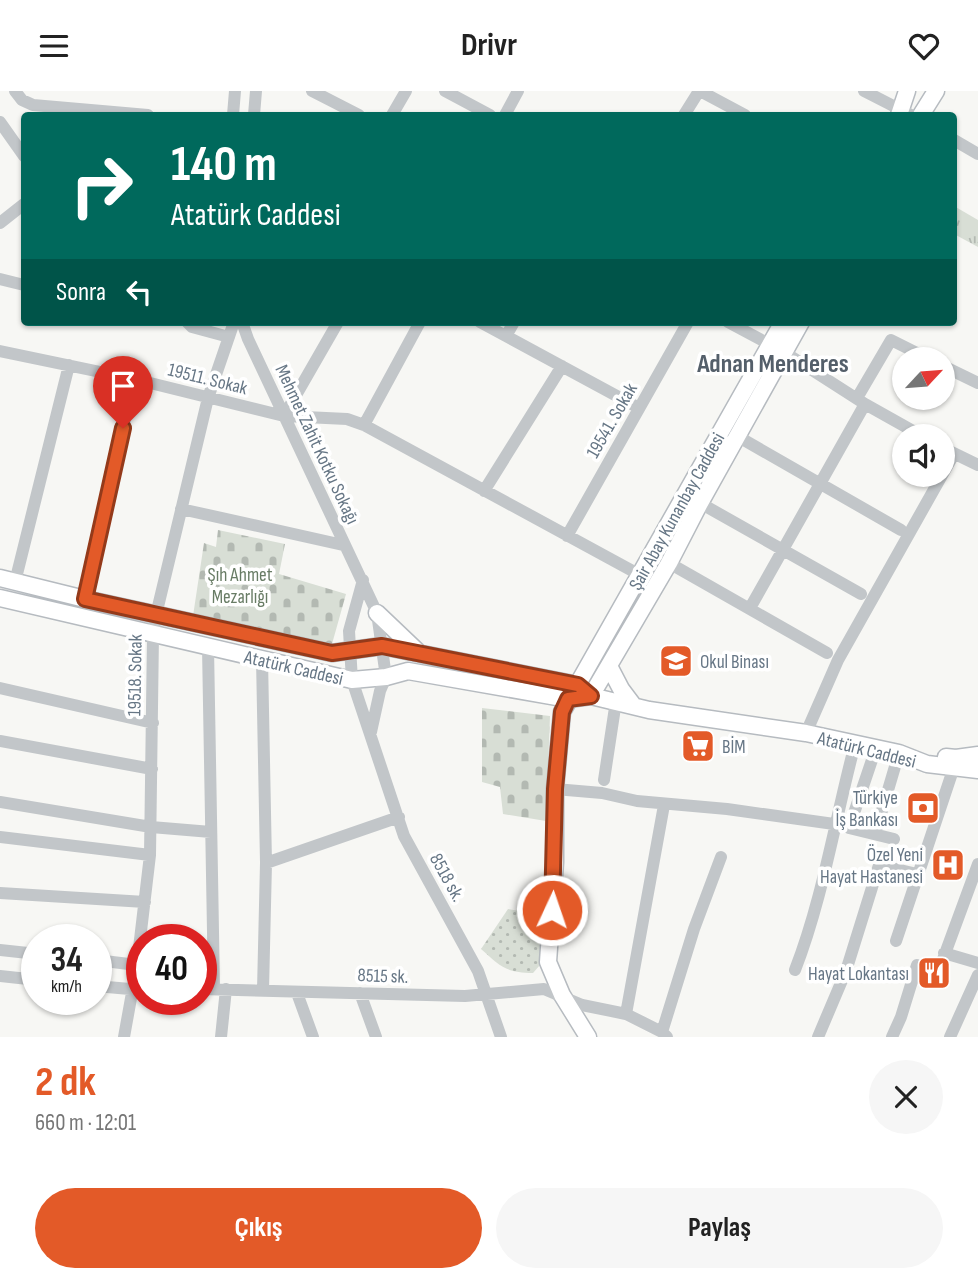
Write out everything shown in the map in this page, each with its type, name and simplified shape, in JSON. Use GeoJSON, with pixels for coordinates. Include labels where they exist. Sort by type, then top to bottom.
{"type":"FeatureCollection","features":[{"type":"Feature","properties":{"kind":"street"},"geometry":{"type":"LineString","coordinates":[[15,91],[32,112]]}},
{"type":"Feature","properties":{"kind":"street"},"geometry":{"type":"LineString","coordinates":[[233,112],[235,91]]}},
{"type":"Feature","properties":{"kind":"street"},"geometry":{"type":"LineString","coordinates":[[254,112],[256,91]]}},
{"type":"Feature","properties":{"kind":"street"},"geometry":{"type":"LineString","coordinates":[[312,91],[353,112]]}},
{"type":"Feature","properties":{"kind":"street"},"geometry":{"type":"LineString","coordinates":[[394,112],[406,91]]}},
{"type":"Feature","properties":{"kind":"street"},"geometry":{"type":"LineString","coordinates":[[445,91],[484,112]]}},
{"type":"Feature","properties":{"kind":"street"},"geometry":{"type":"LineString","coordinates":[[507,112],[518,91]]}},
{"type":"Feature","properties":{"kind":"street"},"geometry":{"type":"LineString","coordinates":[[686,112],[700,91],[739,112]]}},
{"type":"Feature","properties":{"kind":"street"},"geometry":{"type":"LineString","coordinates":[[864,91],[901,112]]}},
{"type":"Feature","properties":{"kind":"street"},"geometry":{"type":"LineString","coordinates":[[904,112],[907,91]]}},
{"type":"Feature","properties":{"kind":"street"},"geometry":{"type":"LineString","coordinates":[[923,112],[936,91]]}},
{"type":"Feature","properties":{"kind":"street"},"geometry":{"type":"LineString","coordinates":[[26,102],[33,105],[114,112]]}},
{"type":"Feature","properties":{"kind":"street"},"geometry":{"type":"LineString","coordinates":[[0,122],[21,152]]}},
{"type":"Feature","properties":{"kind":"street"},"geometry":{"type":"LineString","coordinates":[[957,142],[978,155]]}},
{"type":"Feature","properties":{"kind":"street"},"geometry":{"type":"LineString","coordinates":[[0,223],[21,206]]}},
{"type":"Feature","properties":{"kind":"street"},"geometry":{"type":"LineString","coordinates":[[0,279],[21,284]]}},
{"type":"Feature","properties":{"kind":"street"},"geometry":{"type":"LineString","coordinates":[[284,416],[336,326]]}},
{"type":"Feature","properties":{"kind":"street"},"geometry":{"type":"LineString","coordinates":[[364,425],[418,326]]}},
{"type":"Feature","properties":{"kind":"street"},"geometry":{"type":"LineString","coordinates":[[487,326],[639,408]]}},
{"type":"Feature","properties":{"kind":"street"},"geometry":{"type":"LineString","coordinates":[[506,336],[512,326]]}},
{"type":"Feature","properties":{"kind":"street","name":"19541. Sokak"},"geometry":{"type":"LineString","coordinates":[[567,536],[686,326]]}},
{"type":"Feature","properties":{"kind":"street"},"geometry":{"type":"LineString","coordinates":[[736,326],[901,424]]}},
{"type":"Feature","properties":{"kind":"street","name":"Şair Abay Kunanbay Caddesi"},"geometry":{"type":"LineString","coordinates":[[591,696],[669,563],[737,436],[776,349],[782,326]]}},
{"type":"Feature","properties":{"kind":"street","name":"Şair Abay Kunanbay Caddesi"},"geometry":{"type":"LineString","coordinates":[[588,1037],[562,995],[548,962],[555,862],[555,789],[562,712],[640,575],[776,349],[798,326]]}},
{"type":"Feature","properties":{"kind":"street","name":"Mehmet Zahit Kotku Sokağı"},"geometry":{"type":"LineString","coordinates":[[236,327],[284,416],[343,545],[363,580],[377,613],[386,677]]}},
{"type":"Feature","properties":{"kind":"street","name":"19518. Sokak"},"geometry":{"type":"LineString","coordinates":[[142,924],[150,855],[153,634],[208,398],[236,327]]}},
{"type":"Feature","properties":{"kind":"street"},"geometry":{"type":"LineString","coordinates":[[750,608],[819,485],[891,340],[905,347]]}},
{"type":"Feature","properties":{"kind":"street","name":"19511. Sokak"},"geometry":{"type":"LineString","coordinates":[[0,351],[134,379],[284,416],[347,419],[364,425],[640,575]]}},
{"type":"Feature","properties":{"kind":"street"},"geometry":{"type":"LineString","coordinates":[[7,580],[69,365]]}},
{"type":"Feature","properties":{"kind":"street"},"geometry":{"type":"LineString","coordinates":[[484,491],[562,366]]}},
{"type":"Feature","properties":{"kind":"street"},"geometry":{"type":"LineString","coordinates":[[956,372],[978,383]]}},
{"type":"Feature","properties":{"kind":"street"},"geometry":{"type":"LineString","coordinates":[[85,599],[134,379]]}},
{"type":"Feature","properties":{"kind":"street"},"geometry":{"type":"LineString","coordinates":[[737,436],[901,530]]}},
{"type":"Feature","properties":{"kind":"street"},"geometry":{"type":"LineString","coordinates":[[955,454],[978,465]]}},
{"type":"Feature","properties":{"kind":"street"},"geometry":{"type":"LineString","coordinates":[[806,733],[838,660],[930,487]]}},
{"type":"Feature","properties":{"kind":"street"},"geometry":{"type":"LineString","coordinates":[[700,503],[861,594]]}},
{"type":"Feature","properties":{"kind":"street"},"geometry":{"type":"LineString","coordinates":[[181,509],[343,545]]}},
{"type":"Feature","properties":{"kind":"street"},"geometry":{"type":"LineString","coordinates":[[669,563],[827,653]]}},
{"type":"Feature","properties":{"kind":"street","name":"Atatürk Caddesi"},"geometry":{"type":"LineString","coordinates":[[7,580],[332,653],[382,646],[649,710],[806,733],[899,753],[927,764],[978,771]]}},
{"type":"Feature","properties":{"kind":"street","name":"8518 sk."},"geometry":{"type":"LineString","coordinates":[[363,580],[349,631],[352,680],[404,836],[478,971],[501,1037]]}},
{"type":"Feature","properties":{"kind":"street","name":"Atatürk Caddesi"},"geometry":{"type":"LineString","coordinates":[[0,598],[352,680],[386,677],[408,671],[573,692]]}},
{"type":"Feature","properties":{"kind":"street"},"geometry":{"type":"LineString","coordinates":[[377,613],[420,653]]}},
{"type":"Feature","properties":{"kind":"street"},"geometry":{"type":"LineString","coordinates":[[208,647],[213,924]]}},
{"type":"Feature","properties":{"kind":"street"},"geometry":{"type":"LineString","coordinates":[[262,659],[266,863],[263,990]]}},
{"type":"Feature","properties":{"kind":"street"},"geometry":{"type":"LineString","coordinates":[[609,666],[633,705]]}},
{"type":"Feature","properties":{"kind":"street"},"geometry":{"type":"LineString","coordinates":[[371,732],[380,691],[386,677]]}},
{"type":"Feature","properties":{"kind":"street"},"geometry":{"type":"LineString","coordinates":[[0,688],[153,723]]}},
{"type":"Feature","properties":{"kind":"street"},"geometry":{"type":"LineString","coordinates":[[604,780],[616,701]]}},
{"type":"Feature","properties":{"kind":"street"},"geometry":{"type":"LineString","coordinates":[[0,741],[152,769]]}},
{"type":"Feature","properties":{"kind":"street"},"geometry":{"type":"LineString","coordinates":[[795,970],[817,903],[855,744]]}},
{"type":"Feature","properties":{"kind":"street"},"geometry":{"type":"LineString","coordinates":[[876,748],[849,828],[894,839]]}},
{"type":"Feature","properties":{"kind":"street"},"geometry":{"type":"LineString","coordinates":[[875,834],[899,753],[956,758],[978,756],[978,763]]}},
{"type":"Feature","properties":{"kind":"street"},"geometry":{"type":"LineString","coordinates":[[896,941],[954,767]]}},
{"type":"Feature","properties":{"kind":"street"},"geometry":{"type":"LineString","coordinates":[[555,789],[602,793],[664,805],[727,809],[834,824]]}},
{"type":"Feature","properties":{"kind":"street"},"geometry":{"type":"LineString","coordinates":[[0,802],[151,827],[211,832]]}},
{"type":"Feature","properties":{"kind":"street"},"geometry":{"type":"LineString","coordinates":[[626,1014],[664,805]]}},
{"type":"Feature","properties":{"kind":"street"},"geometry":{"type":"LineString","coordinates":[[266,863],[399,817]]}},
{"type":"Feature","properties":{"kind":"street"},"geometry":{"type":"LineString","coordinates":[[0,837],[150,855]]}},
{"type":"Feature","properties":{"kind":"street"},"geometry":{"type":"LineString","coordinates":[[664,1035],[694,929],[721,857]]}},
{"type":"Feature","properties":{"kind":"street"},"geometry":{"type":"LineString","coordinates":[[892,1037],[917,965],[939,969],[978,864]]}},
{"type":"Feature","properties":{"kind":"street"},"geometry":{"type":"LineString","coordinates":[[818,1037],[846,971],[878,865],[917,874]]}},
{"type":"Feature","properties":{"kind":"street"},"geometry":{"type":"LineString","coordinates":[[0,893],[145,902]]}},
{"type":"Feature","properties":{"kind":"street"},"geometry":{"type":"LineString","coordinates":[[0,950],[21,952]]}},
{"type":"Feature","properties":{"kind":"street"},"geometry":{"type":"LineString","coordinates":[[944,953],[978,963]]}},
{"type":"Feature","properties":{"kind":"street"},"geometry":{"type":"LineString","coordinates":[[950,1037],[978,975]]}},
{"type":"Feature","properties":{"kind":"street"},"geometry":{"type":"LineString","coordinates":[[0,976],[21,978]]}},
{"type":"Feature","properties":{"kind":"street","name":"8515 sk."},"geometry":{"type":"LineString","coordinates":[[217,989],[465,996],[544,989],[582,1005],[626,1014],[664,1035]]}},
{"type":"Feature","properties":{"kind":"street"},"geometry":{"type":"LineString","coordinates":[[297,993],[313,1037]]}},
{"type":"Feature","properties":{"kind":"street"},"geometry":{"type":"LineString","coordinates":[[360,993],[376,1037]]}},
{"type":"Feature","properties":{"kind":"street"},"geometry":{"type":"LineString","coordinates":[[217,1007],[222,1037]]}},
{"type":"Feature","properties":{"kind":"street","name":"19518. Sokak"},"geometry":{"type":"LineString","coordinates":[[124,1037],[130,1015]]}},
{"type":"Feature","properties":{"kind":"green space"},"geometry":{"type":"Polygon","coordinates":[[[957,208],[978,220],[978,247],[957,236],[957,208]]]}},
{"type":"Feature","properties":{"kind":"green space","name":"Şıh Ahmet Mezarlığı"},"geometry":{"type":"Polygon","coordinates":[[[218,530],[285,544],[279,574],[346,594],[332,644],[328,647],[193,616],[204,543],[216,547],[218,530]]]}},
{"type":"Feature","properties":{"kind":"green space"},"geometry":{"type":"Polygon","coordinates":[[[482,708],[550,716],[546,821],[503,814],[500,787],[482,782],[482,708]]]}},
{"type":"Feature","properties":{"kind":"green space"},"geometry":{"type":"Polygon","coordinates":[[[508,909],[541,915],[540,965],[533,973],[516,972],[504,967],[481,949],[508,909]]]}},
{"type":"Feature","properties":{"kind":"place","name":"Okul Binası"},"geometry":{"type":"Point","coordinates":[676,661]}},
{"type":"Feature","properties":{"kind":"place","name":"BİM"},"geometry":{"type":"Point","coordinates":[698,746]}},
{"type":"Feature","properties":{"kind":"place","name":"Türkiye İş Bankası"},"geometry":{"type":"Point","coordinates":[923,808]}},
{"type":"Feature","properties":{"kind":"place","name":"Özel Yeni Hayat Hastanesi"},"geometry":{"type":"Point","coordinates":[948,865]}},
{"type":"Feature","properties":{"kind":"place","name":"Hayat Lokantası"},"geometry":{"type":"Point","coordinates":[934,973]}},
{"type":"Feature","properties":{"kind":"district","name":"Adnan Menderes"},"geometry":{"type":"Point","coordinates":[773,363]}},
{"type":"Feature","properties":{"kind":"route"},"geometry":{"type":"LineString","coordinates":[[123,428],[85,599],[332,653],[382,646],[578,685],[591,696],[568,699],[562,712],[555,789],[552,910]]}}]}
